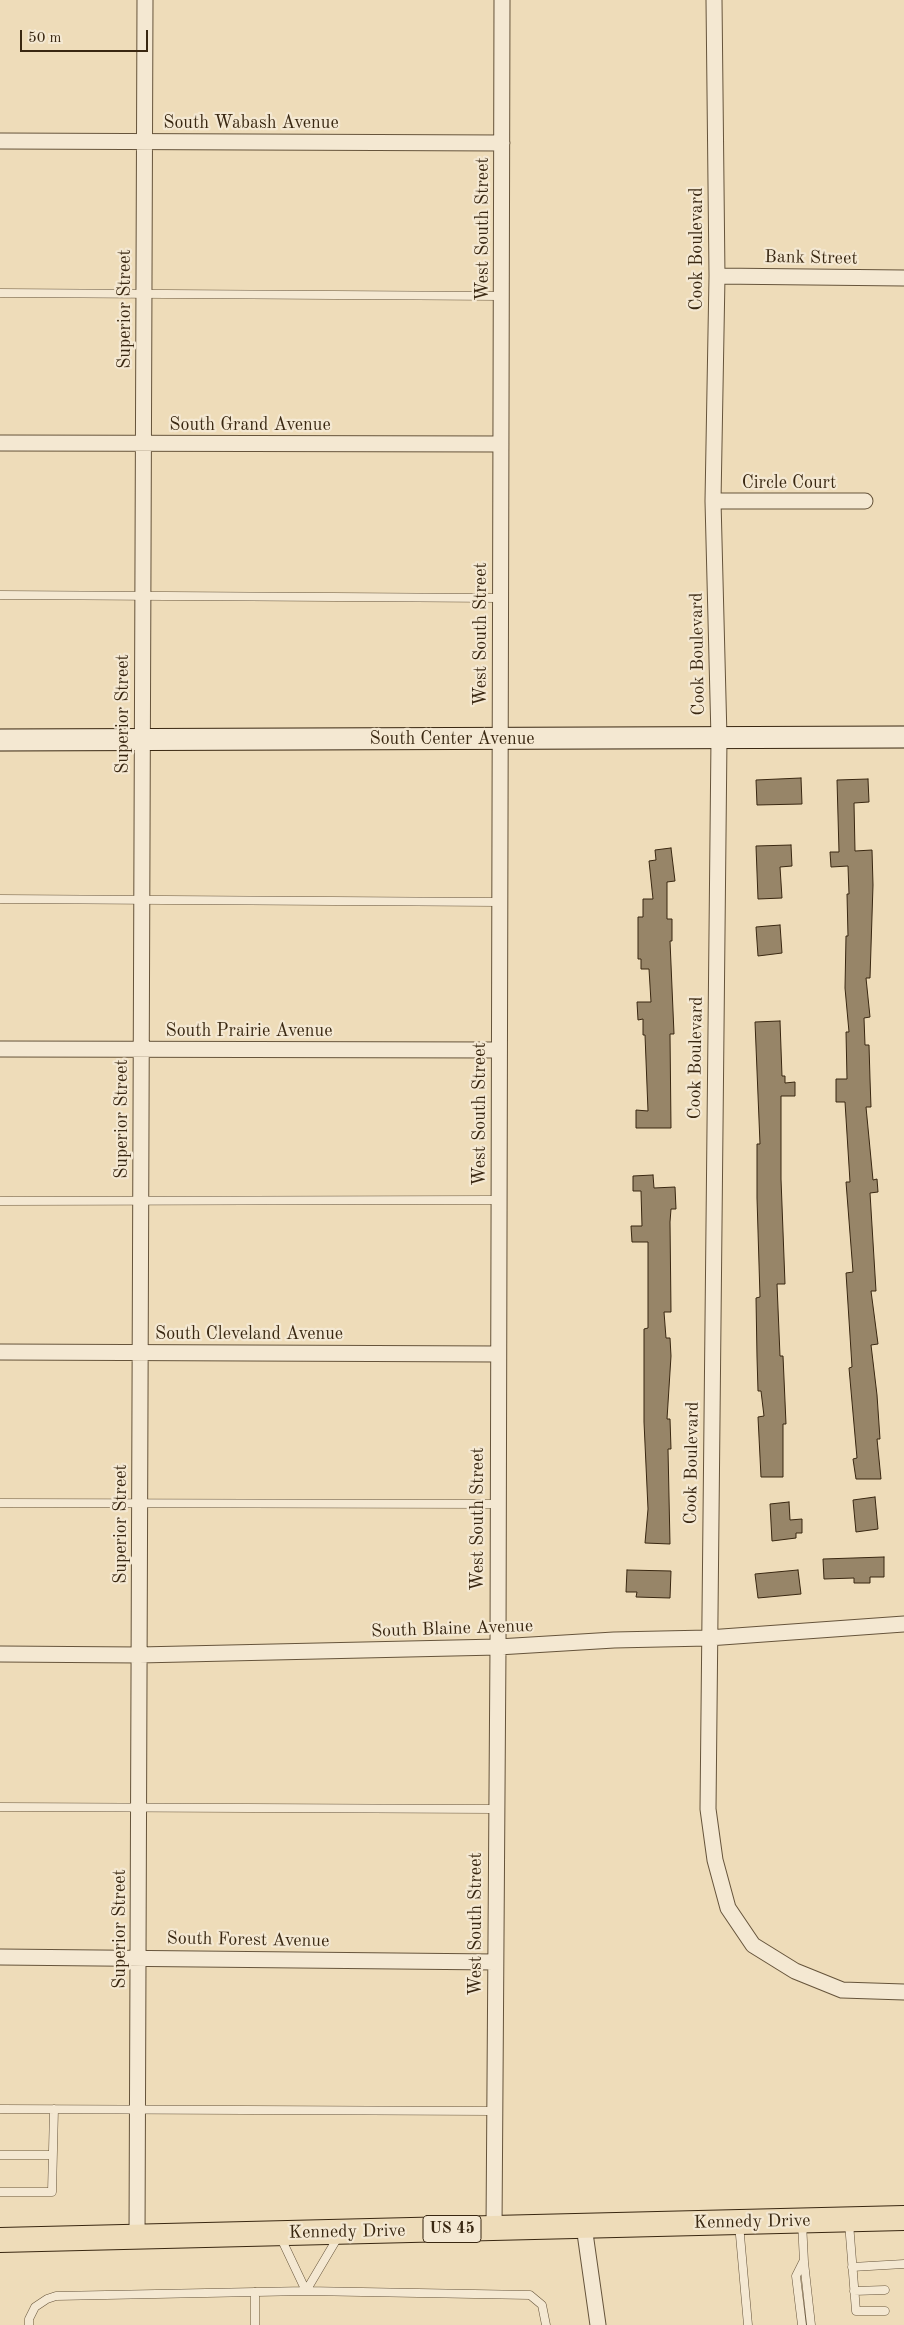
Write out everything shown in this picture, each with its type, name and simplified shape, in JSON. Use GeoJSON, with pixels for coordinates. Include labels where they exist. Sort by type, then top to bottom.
{"type":"FeatureCollection","features":[{"type":"Feature","properties":{"kind":"main road","name":"Kennedy Drive"},"geometry":{"type":"LineString","coordinates":[[0,2240],[802,2222],[904,2218]]}},
{"type":"Feature","properties":{"kind":"street","name":"Superior Street"},"geometry":{"type":"LineString","coordinates":[[137,2238],[144,0]]}},
{"type":"Feature","properties":{"kind":"street","name":"West South Street"},"geometry":{"type":"LineString","coordinates":[[494,2228],[498,1647],[497,1354],[502,0]]}},
{"type":"Feature","properties":{"kind":"street","name":"Cook Boulevard"},"geometry":{"type":"LineString","coordinates":[[714,0],[717,276],[713,501],[719,738],[708,1638],[708,1809],[715,1860],[728,1908],[753,1945],[796,1971],[842,1990],[904,1992]]}},
{"type":"Feature","properties":{"kind":"street","name":"South Wabash Avenue"},"geometry":{"type":"LineString","coordinates":[[0,141],[502,143]]}},
{"type":"Feature","properties":{"kind":"street","name":"Bank Street"},"geometry":{"type":"LineString","coordinates":[[717,276],[904,278]]}},
{"type":"Feature","properties":{"kind":"street","name":"South Grand Avenue"},"geometry":{"type":"LineString","coordinates":[[0,443],[501,444]]}},
{"type":"Feature","properties":{"kind":"street","name":"Circle Court"},"geometry":{"type":"LineString","coordinates":[[713,501],[865,501]]}},
{"type":"Feature","properties":{"kind":"street","name":"South Center Avenue"},"geometry":{"type":"LineString","coordinates":[[0,740],[904,737]]}},
{"type":"Feature","properties":{"kind":"street","name":"South Prairie Avenue"},"geometry":{"type":"LineString","coordinates":[[0,1049],[498,1050]]}},
{"type":"Feature","properties":{"kind":"street","name":"South Cleveland Avenue"},"geometry":{"type":"LineString","coordinates":[[0,1352],[497,1354]]}},
{"type":"Feature","properties":{"kind":"street","name":"South Blaine Avenue"},"geometry":{"type":"LineString","coordinates":[[0,1654],[139,1655],[498,1647],[614,1640],[708,1638],[904,1624]]}},
{"type":"Feature","properties":{"kind":"street","name":"South Forest Avenue"},"geometry":{"type":"LineString","coordinates":[[0,1957],[495,1962]]}},
{"type":"Feature","properties":{"kind":"street"},"geometry":{"type":"LineString","coordinates":[[584,2226],[598,2325]]}},
{"type":"Feature","properties":{"kind":"lane"},"geometry":{"type":"LineString","coordinates":[[0,293],[501,296]]}},
{"type":"Feature","properties":{"kind":"lane"},"geometry":{"type":"LineString","coordinates":[[0,595],[500,598]]}},
{"type":"Feature","properties":{"kind":"lane"},"geometry":{"type":"LineString","coordinates":[[0,899],[499,902]]}},
{"type":"Feature","properties":{"kind":"lane"},"geometry":{"type":"LineString","coordinates":[[0,1201],[498,1200]]}},
{"type":"Feature","properties":{"kind":"lane"},"geometry":{"type":"LineString","coordinates":[[0,1503],[497,1504]]}},
{"type":"Feature","properties":{"kind":"lane"},"geometry":{"type":"LineString","coordinates":[[0,1807],[496,1809]]}},
{"type":"Feature","properties":{"kind":"lane"},"geometry":{"type":"LineString","coordinates":[[0,2109],[494,2111]]}},
{"type":"Feature","properties":{"kind":"lane"},"geometry":{"type":"LineString","coordinates":[[0,2192],[52,2192],[54,2109]]}},
{"type":"Feature","properties":{"kind":"lane"},"geometry":{"type":"LineString","coordinates":[[0,2155],[52,2155]]}},
{"type":"Feature","properties":{"kind":"lane"},"geometry":{"type":"LineString","coordinates":[[849,2220],[856,2311],[885,2311]]}},
{"type":"Feature","properties":{"kind":"lane"},"geometry":{"type":"LineString","coordinates":[[739,2222],[748,2325]]}},
{"type":"Feature","properties":{"kind":"lane"},"geometry":{"type":"LineString","coordinates":[[802,2222],[811,2325]]}},
{"type":"Feature","properties":{"kind":"lane"},"geometry":{"type":"LineString","coordinates":[[306,2291],[320,2264],[341,2232]]}},
{"type":"Feature","properties":{"kind":"lane"},"geometry":{"type":"LineString","coordinates":[[279,2234],[306,2291]]}},
{"type":"Feature","properties":{"kind":"lane"},"geometry":{"type":"LineString","coordinates":[[802,2325],[796,2276],[804,2262]]}},
{"type":"Feature","properties":{"kind":"lane"},"geometry":{"type":"LineString","coordinates":[[852,2267],[904,2264]]}},
{"type":"Feature","properties":{"kind":"lane"},"geometry":{"type":"LineString","coordinates":[[854,2290],[884,2290]]}},
{"type":"Feature","properties":{"kind":"lane"},"geometry":{"type":"LineString","coordinates":[[29,2325],[29,2319],[35,2307],[46,2299],[56,2296],[306,2291],[530,2295],[542,2305],[546,2325]]}},
{"type":"Feature","properties":{"kind":"lane"},"geometry":{"type":"LineString","coordinates":[[255,2292],[255,2325]]}},
{"type":"Feature","properties":{"kind":"building"},"geometry":{"type":"Polygon","coordinates":[[[801,778],[802,804],[757,805],[756,780],[801,778]]]}},
{"type":"Feature","properties":{"kind":"building"},"geometry":{"type":"Polygon","coordinates":[[[868,779],[869,802],[854,803],[855,851],[872,850],[873,885],[870,978],[866,978],[870,1017],[864,1018],[865,1045],[869,1045],[871,1107],[866,1107],[873,1180],[877,1179],[878,1192],[870,1193],[876,1291],[871,1291],[878,1344],[871,1345],[877,1395],[880,1439],[877,1439],[881,1479],[856,1479],[853,1459],[857,1458],[849,1368],[852,1367],[846,1273],[853,1272],[846,1182],[850,1182],[845,1102],[836,1102],[836,1079],[847,1079],[846,1032],[849,1032],[845,988],[846,936],[848,936],[848,866],[831,867],[830,852],[839,852],[837,780],[868,779]]]}},
{"type":"Feature","properties":{"kind":"building"},"geometry":{"type":"Polygon","coordinates":[[[791,845],[792,866],[780,867],[782,898],[758,899],[756,846],[791,845]]]}},
{"type":"Feature","properties":{"kind":"building"},"geometry":{"type":"Polygon","coordinates":[[[671,848],[675,881],[667,882],[667,919],[672,919],[672,941],[670,941],[674,1034],[670,1034],[671,1128],[636,1128],[636,1110],[648,1111],[645,1035],[643,1035],[643,1019],[638,1020],[637,1002],[651,1002],[649,969],[641,969],[641,959],[638,959],[638,917],[643,917],[643,899],[653,899],[649,861],[656,860],[655,850],[671,848]]]}},
{"type":"Feature","properties":{"kind":"building"},"geometry":{"type":"Polygon","coordinates":[[[780,925],[782,953],[758,956],[756,927],[780,925]]]}},
{"type":"Feature","properties":{"kind":"building"},"geometry":{"type":"Polygon","coordinates":[[[780,1021],[782,1076],[785,1076],[785,1083],[795,1082],[795,1096],[781,1096],[781,1179],[785,1284],[777,1284],[780,1356],[783,1356],[786,1424],[783,1424],[783,1477],[761,1477],[758,1417],[764,1416],[761,1391],[758,1391],[757,1357],[756,1298],[760,1297],[757,1144],[760,1144],[755,1022],[780,1021]]]}},
{"type":"Feature","properties":{"kind":"building"},"geometry":{"type":"Polygon","coordinates":[[[653,1175],[654,1188],[675,1187],[676,1209],[671,1209],[670,1222],[671,1312],[664,1312],[666,1338],[670,1338],[671,1356],[667,1419],[670,1419],[671,1449],[668,1449],[670,1544],[645,1543],[648,1509],[644,1422],[644,1329],[648,1328],[648,1242],[632,1242],[631,1226],[642,1226],[641,1191],[633,1191],[633,1176],[653,1175]]]}},
{"type":"Feature","properties":{"kind":"building"},"geometry":{"type":"Polygon","coordinates":[[[875,1497],[878,1529],[856,1532],[853,1500],[875,1497]]]}},
{"type":"Feature","properties":{"kind":"building"},"geometry":{"type":"Polygon","coordinates":[[[789,1502],[790,1520],[802,1519],[802,1533],[796,1533],[796,1538],[772,1541],[770,1504],[789,1502]]]}},
{"type":"Feature","properties":{"kind":"building"},"geometry":{"type":"Polygon","coordinates":[[[884,1557],[884,1577],[870,1577],[870,1583],[854,1583],[854,1578],[824,1579],[823,1559],[884,1557]]]}},
{"type":"Feature","properties":{"kind":"building"},"geometry":{"type":"Polygon","coordinates":[[[627,1570],[671,1571],[670,1598],[636,1597],[637,1592],[626,1592],[627,1570]]]}},
{"type":"Feature","properties":{"kind":"building"},"geometry":{"type":"Polygon","coordinates":[[[798,1570],[801,1594],[758,1598],[755,1574],[798,1570]]]}}]}
